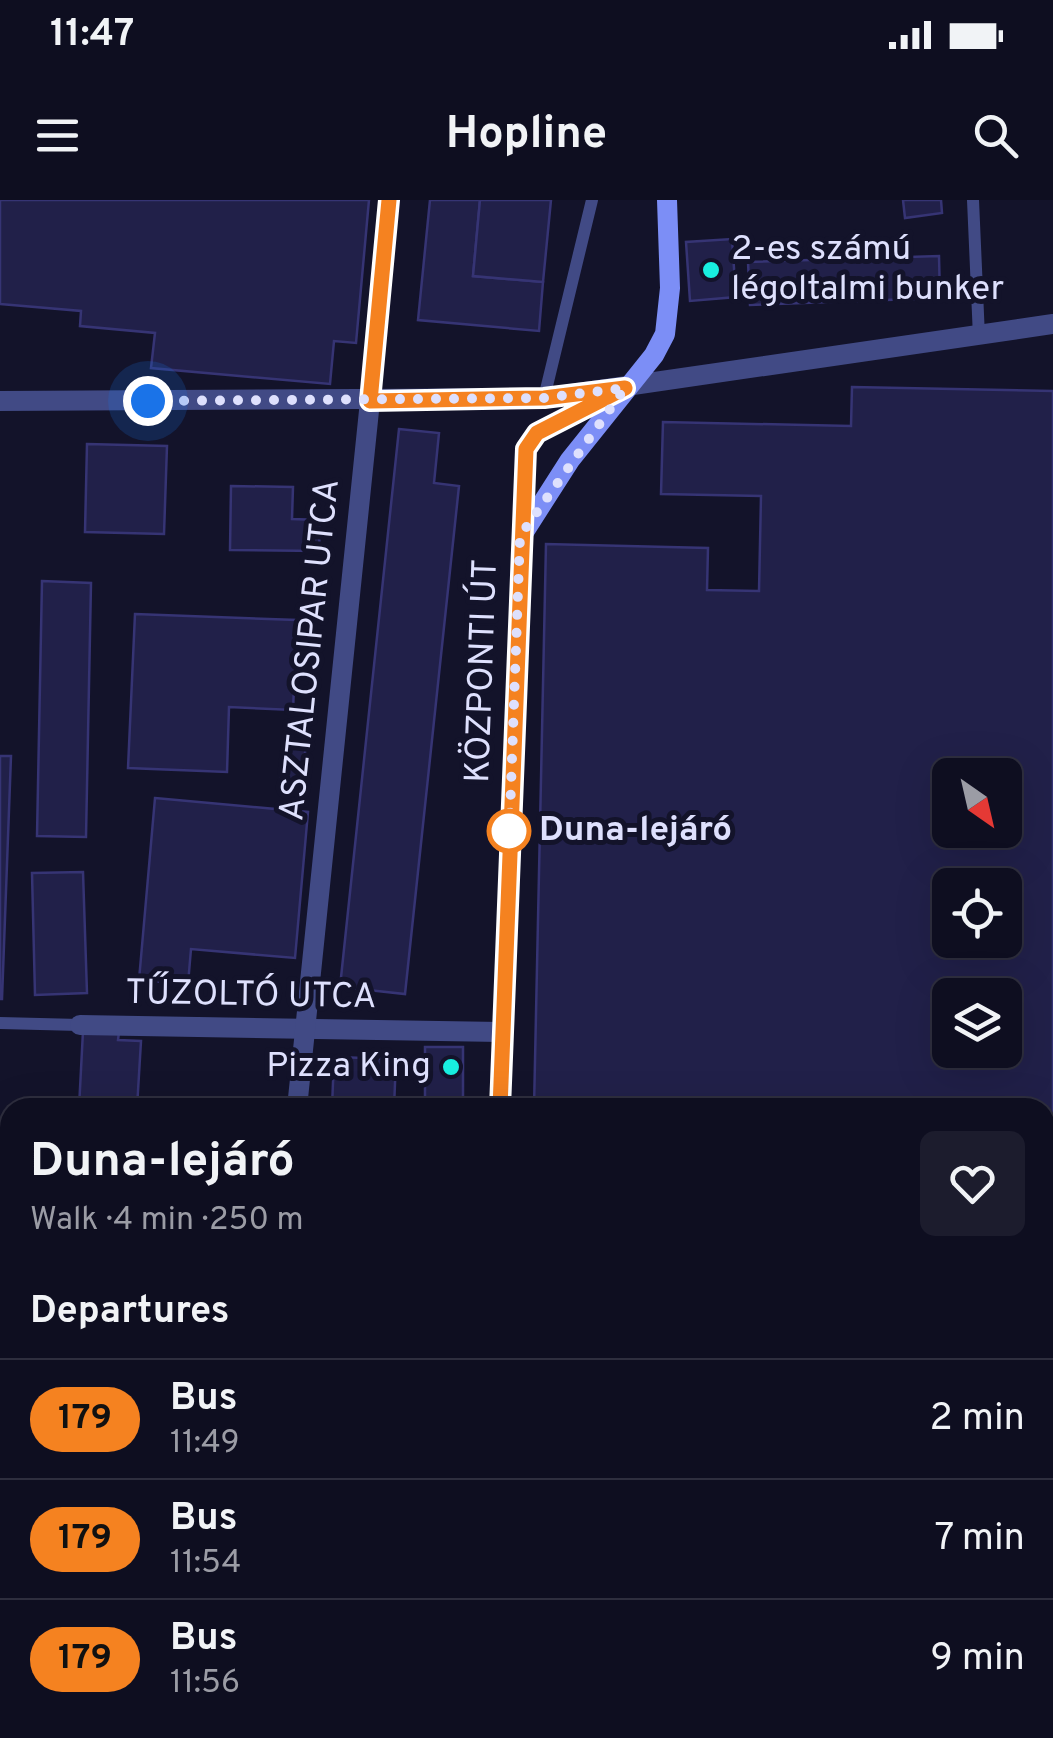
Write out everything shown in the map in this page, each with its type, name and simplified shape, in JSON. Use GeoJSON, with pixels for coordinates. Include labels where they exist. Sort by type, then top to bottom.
{"type":"FeatureCollection","features":[{"type":"Feature","properties":{"kind":"street","name":"KÖZPONTI ÚT"},"geometry":{"type":"LineString","coordinates":[[520,536],[625,388],[654,355],[665,334],[670,288],[668,200]]}},
{"type":"Feature","properties":{"kind":"street"},"geometry":{"type":"LineString","coordinates":[[0,401],[544,398],[1053,324]]}},
{"type":"Feature","properties":{"kind":"street","name":"KÖZPONTI ÚT"},"geometry":{"type":"LineString","coordinates":[[500,1098],[526,449],[537,433],[625,388]]}},
{"type":"Feature","properties":{"kind":"street","name":"ASZTALOSIPAR UTCA"},"geometry":{"type":"LineString","coordinates":[[298,1098],[370,401]]}},
{"type":"Feature","properties":{"kind":"street","name":"TŰZOLTÓ UTCA"},"geometry":{"type":"LineString","coordinates":[[80,1025],[501,1032]]}},
{"type":"Feature","properties":{"kind":"lane","name":"ASZTALOSIPAR UTCA"},"geometry":{"type":"LineString","coordinates":[[370,401],[389,200]]}},
{"type":"Feature","properties":{"kind":"lane"},"geometry":{"type":"LineString","coordinates":[[544,398],[592,200]]}},
{"type":"Feature","properties":{"kind":"lane"},"geometry":{"type":"LineString","coordinates":[[973,200],[979,337]]}},
{"type":"Feature","properties":{"kind":"lane","name":"TŰZOLTÓ UTCA"},"geometry":{"type":"LineString","coordinates":[[0,1024],[80,1025]]}},
{"type":"Feature","properties":{"kind":"building"},"geometry":{"type":"Polygon","coordinates":[[[0,200],[369,200],[356,343],[334,341],[330,384],[151,368],[155,333],[80,326],[81,311],[0,304],[0,200]]]}},
{"type":"Feature","properties":{"kind":"building"},"geometry":{"type":"Polygon","coordinates":[[[430,200],[480,200],[473,276],[543,282],[539,331],[418,320],[430,200]]]}},
{"type":"Feature","properties":{"kind":"building"},"geometry":{"type":"Polygon","coordinates":[[[480,200],[551,200],[543,282],[473,276],[480,200]]]}},
{"type":"Feature","properties":{"kind":"building"},"geometry":{"type":"Polygon","coordinates":[[[903,200],[941,200],[942,213],[905,218],[903,200]]]}},
{"type":"Feature","properties":{"kind":"building","name":"2-es számú légoltalmi bunker"},"geometry":{"type":"Polygon","coordinates":[[[732,239],[736,297],[690,301],[686,242],[732,239]]]}},
{"type":"Feature","properties":{"kind":"building"},"geometry":{"type":"Polygon","coordinates":[[[939,256],[940,298],[750,305],[748,262],[939,256]]]}},
{"type":"Feature","properties":{"kind":"building"},"geometry":{"type":"Polygon","coordinates":[[[852,387],[1053,391],[1053,1098],[534,1098],[546,544],[708,548],[707,590],[759,591],[761,496],[661,494],[663,422],[851,426],[852,387]]]}},
{"type":"Feature","properties":{"kind":"building"},"geometry":{"type":"Polygon","coordinates":[[[399,429],[439,433],[434,483],[459,486],[405,994],[340,987],[399,429]]]}},
{"type":"Feature","properties":{"kind":"building"},"geometry":{"type":"Polygon","coordinates":[[[87,444],[167,446],[164,534],[85,532],[87,444]]]}},
{"type":"Feature","properties":{"kind":"building"},"geometry":{"type":"Polygon","coordinates":[[[231,486],[293,487],[292,519],[320,520],[319,551],[230,550],[231,486]]]}},
{"type":"Feature","properties":{"kind":"building"},"geometry":{"type":"Polygon","coordinates":[[[42,581],[91,583],[86,837],[37,836],[42,581]]]}},
{"type":"Feature","properties":{"kind":"building"},"geometry":{"type":"Polygon","coordinates":[[[135,614],[297,620],[293,710],[229,707],[227,772],[128,768],[135,614]]]}},
{"type":"Feature","properties":{"kind":"building"},"geometry":{"type":"Polygon","coordinates":[[[285,742],[306,744],[302,780],[281,778],[285,742]]]}},
{"type":"Feature","properties":{"kind":"building"},"geometry":{"type":"Polygon","coordinates":[[[0,756],[11,756],[2,999],[0,999],[0,756]]]}},
{"type":"Feature","properties":{"kind":"building"},"geometry":{"type":"Polygon","coordinates":[[[155,798],[308,812],[295,958],[191,949],[188,984],[139,980],[155,798]]]}},
{"type":"Feature","properties":{"kind":"building"},"geometry":{"type":"Polygon","coordinates":[[[83,872],[87,993],[35,995],[32,873],[83,872]]]}},
{"type":"Feature","properties":{"kind":"building"},"geometry":{"type":"Polygon","coordinates":[[[83,1031],[119,1032],[118,1040],[141,1041],[138,1098],[80,1098],[83,1031]]]}},
{"type":"Feature","properties":{"kind":"building"},"geometry":{"type":"Polygon","coordinates":[[[425,1047],[463,1047],[463,1098],[425,1098],[425,1047]]]}},
{"type":"Feature","properties":{"kind":"building"},"geometry":{"type":"Polygon","coordinates":[[[334,1057],[396,1059],[394,1098],[332,1098],[334,1057]]]}},
{"type":"Feature","properties":{"kind":"bus line","name":"179"},"geometry":{"type":"LineString","coordinates":[[389,200],[370,401],[544,398],[625,388],[537,433],[526,449],[500,1098]]}},
{"type":"Feature","properties":{"kind":"place","name":"2-es számú légoltalmi bunker"},"geometry":{"type":"Point","coordinates":[711,270]}},
{"type":"Feature","properties":{"kind":"place","name":"Duna-lejáró"},"geometry":{"type":"Point","coordinates":[509,831]}},
{"type":"Feature","properties":{"kind":"place","name":"Pizza King"},"geometry":{"type":"Point","coordinates":[451,1067]}},
{"type":"Feature","properties":{"kind":"route"},"geometry":{"type":"LineString","coordinates":[[148,401],[544,398],[625,388],[570,460],[520,536],[509,842],[509,831]]}}]}
